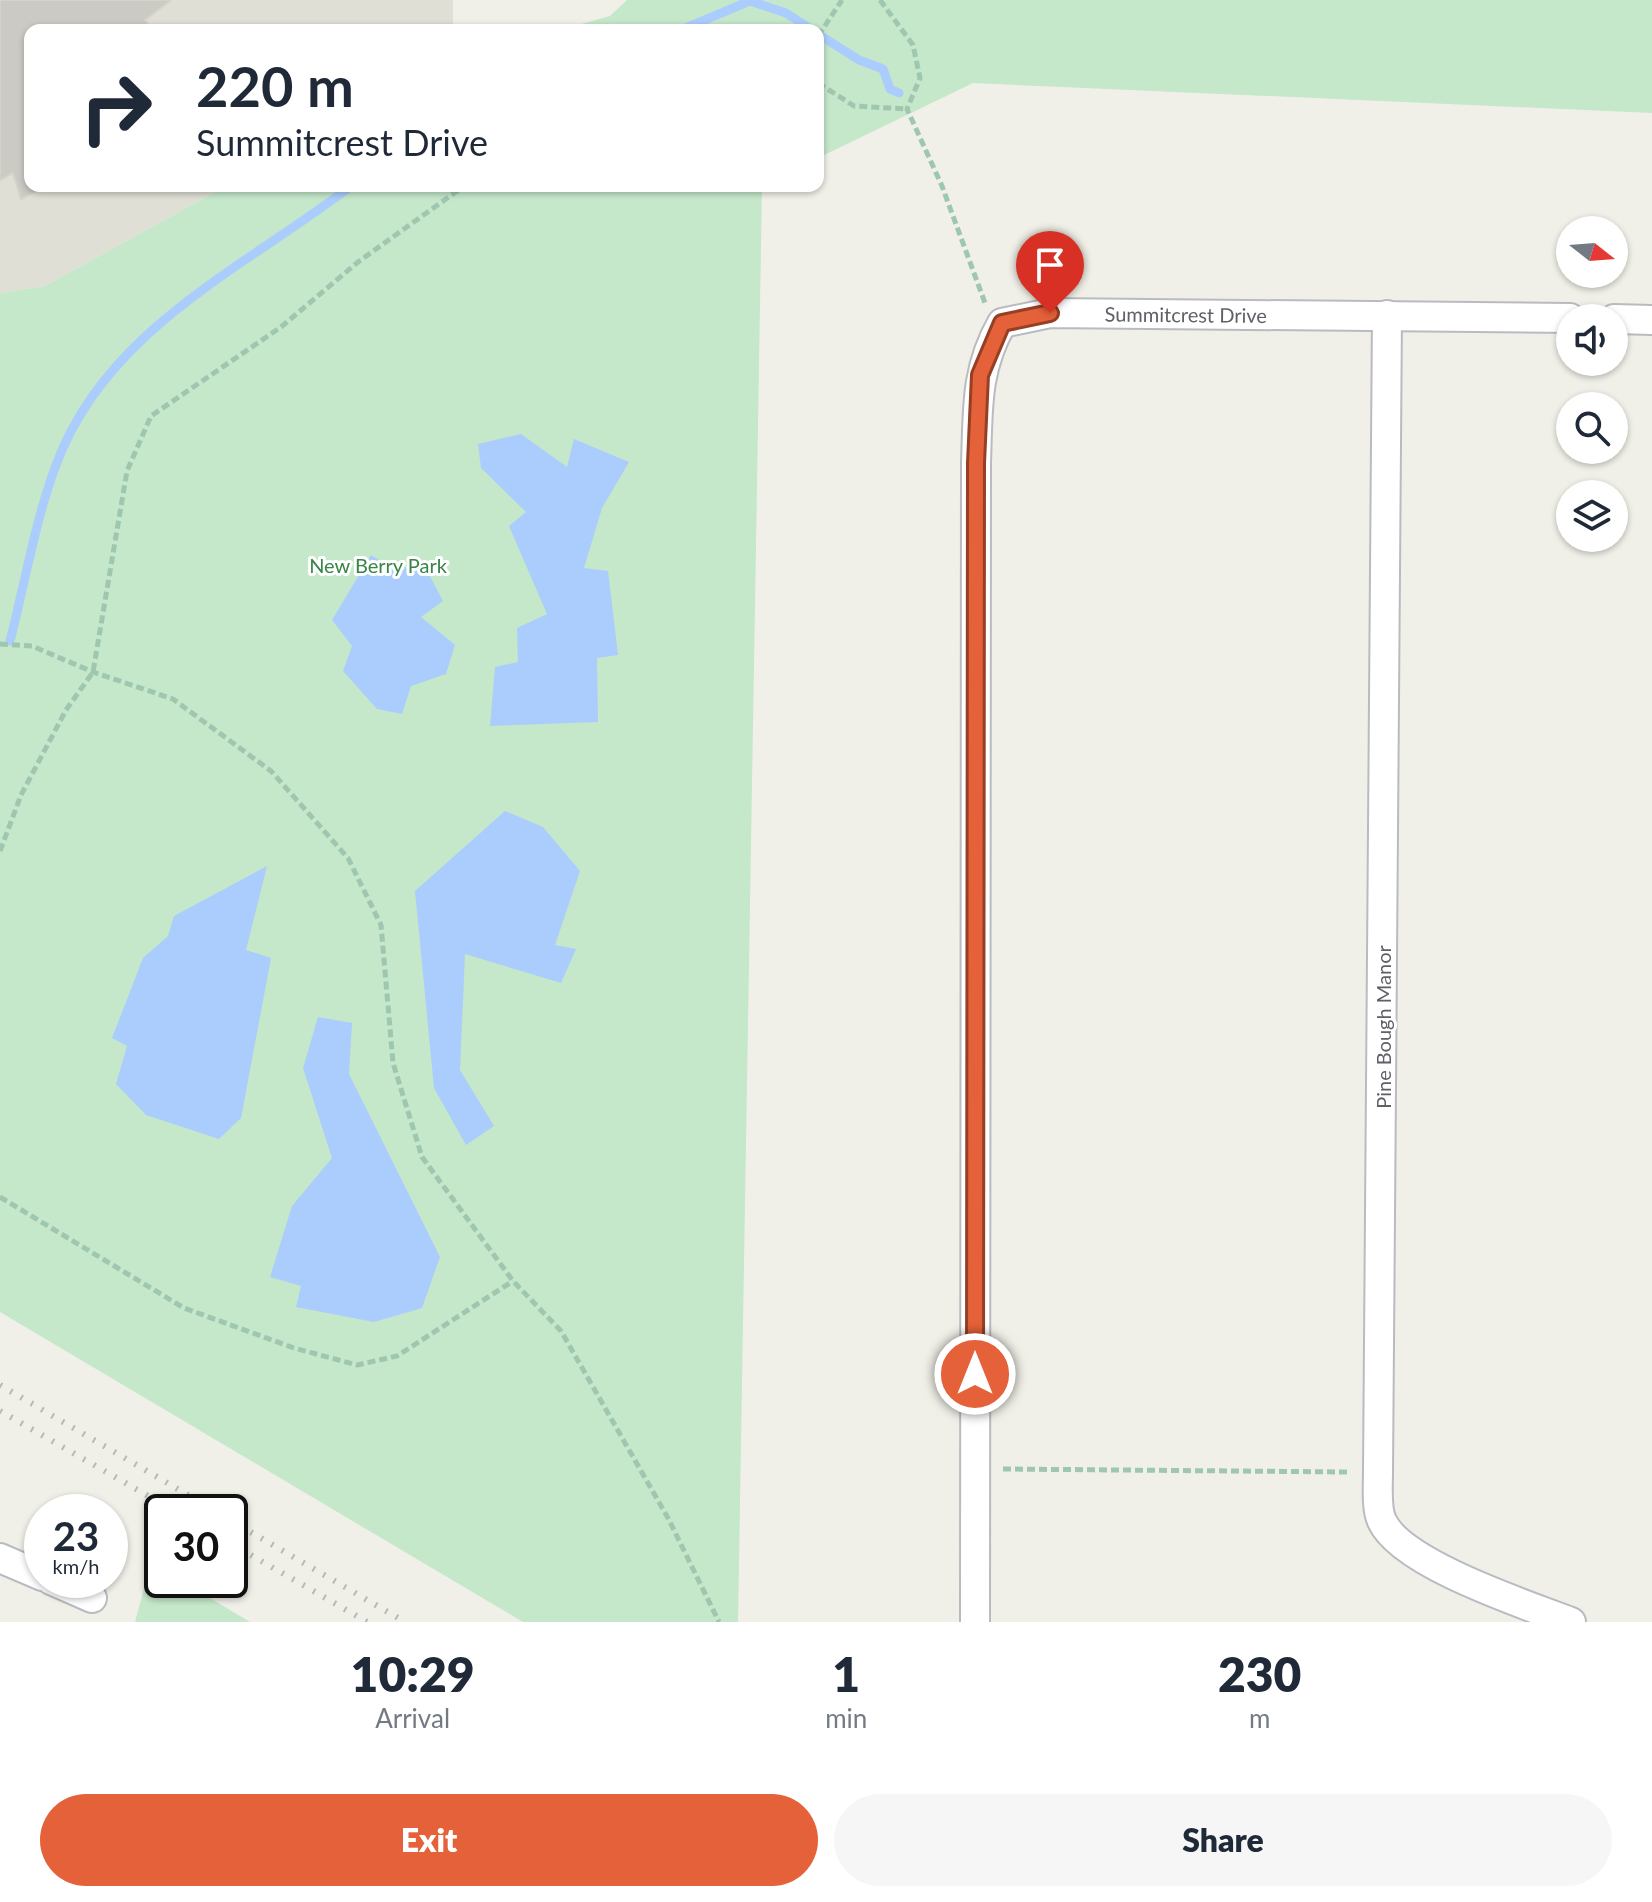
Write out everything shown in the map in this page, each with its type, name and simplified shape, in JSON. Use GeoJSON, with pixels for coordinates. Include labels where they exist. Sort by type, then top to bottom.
{"type":"FeatureCollection","features":[{"type":"Feature","properties":{"kind":"street","name":"Summitcrest Drive"},"geometry":{"type":"LineString","coordinates":[[995,334],[1002,323],[1050,313],[1556,318]]}},
{"type":"Feature","properties":{"kind":"street","name":"Pine Bough Manor"},"geometry":{"type":"LineString","coordinates":[[1387,315],[1378,1472],[1381,1520],[1402,1547],[1488,1590],[1571,1622]]}},
{"type":"Feature","properties":{"kind":"street"},"geometry":{"type":"LineString","coordinates":[[1628,319],[1652,320]]}},
{"type":"Feature","properties":{"kind":"street"},"geometry":{"type":"LineString","coordinates":[[975,1622],[976,463],[980,375],[995,334]]}},
{"type":"Feature","properties":{"kind":"street"},"geometry":{"type":"LineString","coordinates":[[0,1558],[24,1568]]}},
{"type":"Feature","properties":{"kind":"path"},"geometry":{"type":"LineString","coordinates":[[824,26],[842,0]]}},
{"type":"Feature","properties":{"kind":"path"},"geometry":{"type":"LineString","coordinates":[[880,0],[913,45],[920,78],[907,109],[942,186],[995,334]]}},
{"type":"Feature","properties":{"kind":"path"},"geometry":{"type":"LineString","coordinates":[[824,87],[854,106],[907,109]]}},
{"type":"Feature","properties":{"kind":"path"},"geometry":{"type":"LineString","coordinates":[[0,851],[34,771],[66,710],[93,672],[127,471],[151,416],[281,327],[358,262],[456,192]]}},
{"type":"Feature","properties":{"kind":"path"},"geometry":{"type":"LineString","coordinates":[[0,644],[32,646],[93,672],[173,699],[271,771],[348,858],[381,925],[393,1063],[422,1157],[513,1281],[561,1331],[668,1518],[719,1622]]}},
{"type":"Feature","properties":{"kind":"path"},"geometry":{"type":"LineString","coordinates":[[0,1197],[184,1308],[294,1348],[357,1365],[397,1356],[513,1281]]}},
{"type":"Feature","properties":{"kind":"path"},"geometry":{"type":"LineString","coordinates":[[975,1468],[1378,1472]]}},
{"type":"Feature","properties":{"kind":"shaded area"},"geometry":{"type":"Polygon","coordinates":[[[0,0],[453,0],[453,24],[24,24],[24,192],[215,192],[45,286],[0,293],[0,0]]]}},
{"type":"Feature","properties":{"kind":"green space"},"geometry":{"type":"Polygon","coordinates":[[[627,0],[1652,0],[1652,113],[973,83],[824,155],[824,24],[581,24],[610,16],[627,0]]]}},
{"type":"Feature","properties":{"kind":"green space","name":"New Berry Park"},"geometry":{"type":"Polygon","coordinates":[[[215,192],[762,192],[738,1622],[523,1622],[0,1312],[0,293],[45,286],[215,192]]]}},
{"type":"Feature","properties":{"kind":"green space"},"geometry":{"type":"Polygon","coordinates":[[[144,1588],[144,1598],[210,1598],[250,1622],[135,1622],[144,1588]]]}},
{"type":"Feature","properties":{"kind":"water"},"geometry":{"type":"Polygon","coordinates":[[[521,434],[567,467],[574,439],[629,462],[602,508],[584,568],[608,571],[618,655],[597,658],[598,722],[490,726],[495,667],[518,662],[517,628],[547,614],[509,526],[526,512],[481,468],[478,444],[521,434]]]}},
{"type":"Feature","properties":{"kind":"water"},"geometry":{"type":"Polygon","coordinates":[[[371,555],[399,572],[421,559],[443,601],[421,617],[455,645],[446,674],[411,686],[402,714],[377,709],[343,671],[352,646],[332,620],[371,555]]]}},
{"type":"Feature","properties":{"kind":"water"},"geometry":{"type":"Polygon","coordinates":[[[505,811],[543,827],[580,871],[555,945],[576,949],[561,983],[465,954],[460,1070],[494,1126],[466,1145],[434,1088],[415,891],[505,811]]]}},
{"type":"Feature","properties":{"kind":"water"},"geometry":{"type":"Polygon","coordinates":[[[267,866],[246,950],[271,958],[241,1118],[219,1139],[146,1115],[116,1084],[127,1046],[112,1038],[143,958],[168,936],[174,916],[267,866]]]}},
{"type":"Feature","properties":{"kind":"water"},"geometry":{"type":"Polygon","coordinates":[[[318,1017],[352,1023],[349,1074],[440,1257],[422,1308],[374,1322],[296,1307],[301,1286],[270,1277],[292,1206],[332,1158],[303,1068],[318,1017]]]}},
{"type":"Feature","properties":{"kind":"building"},"geometry":{"type":"Polygon","coordinates":[[[0,0],[171,0],[145,20],[148,24],[24,24],[24,192],[34,192],[21,199],[13,173],[0,180],[0,0]]]}},
{"type":"Feature","properties":{"kind":"waterway"},"geometry":{"type":"LineString","coordinates":[[695,24],[752,0]]}},
{"type":"Feature","properties":{"kind":"waterway"},"geometry":{"type":"LineString","coordinates":[[750,1],[786,13],[803,24]]}},
{"type":"Feature","properties":{"kind":"waterway"},"geometry":{"type":"LineString","coordinates":[[824,38],[859,60],[883,69],[890,89],[899,93]]}},
{"type":"Feature","properties":{"kind":"waterway"},"geometry":{"type":"LineString","coordinates":[[10,641],[36,530],[56,465],[79,417],[108,376],[143,339],[182,305],[343,192]]}},
{"type":"Feature","properties":{"kind":"railway"},"geometry":{"type":"LineString","coordinates":[[0,1385],[186,1494]]}},
{"type":"Feature","properties":{"kind":"railway"},"geometry":{"type":"LineString","coordinates":[[0,1411],[145,1494]]}},
{"type":"Feature","properties":{"kind":"railway"},"geometry":{"type":"LineString","coordinates":[[248,1530],[405,1622]]}},
{"type":"Feature","properties":{"kind":"railway"},"geometry":{"type":"LineString","coordinates":[[248,1553],[367,1622]]}},
{"type":"Feature","properties":{"kind":"route"},"geometry":{"type":"LineString","coordinates":[[975,1374],[976,463],[980,375],[990,344],[1002,323],[1050,313]]}}]}
